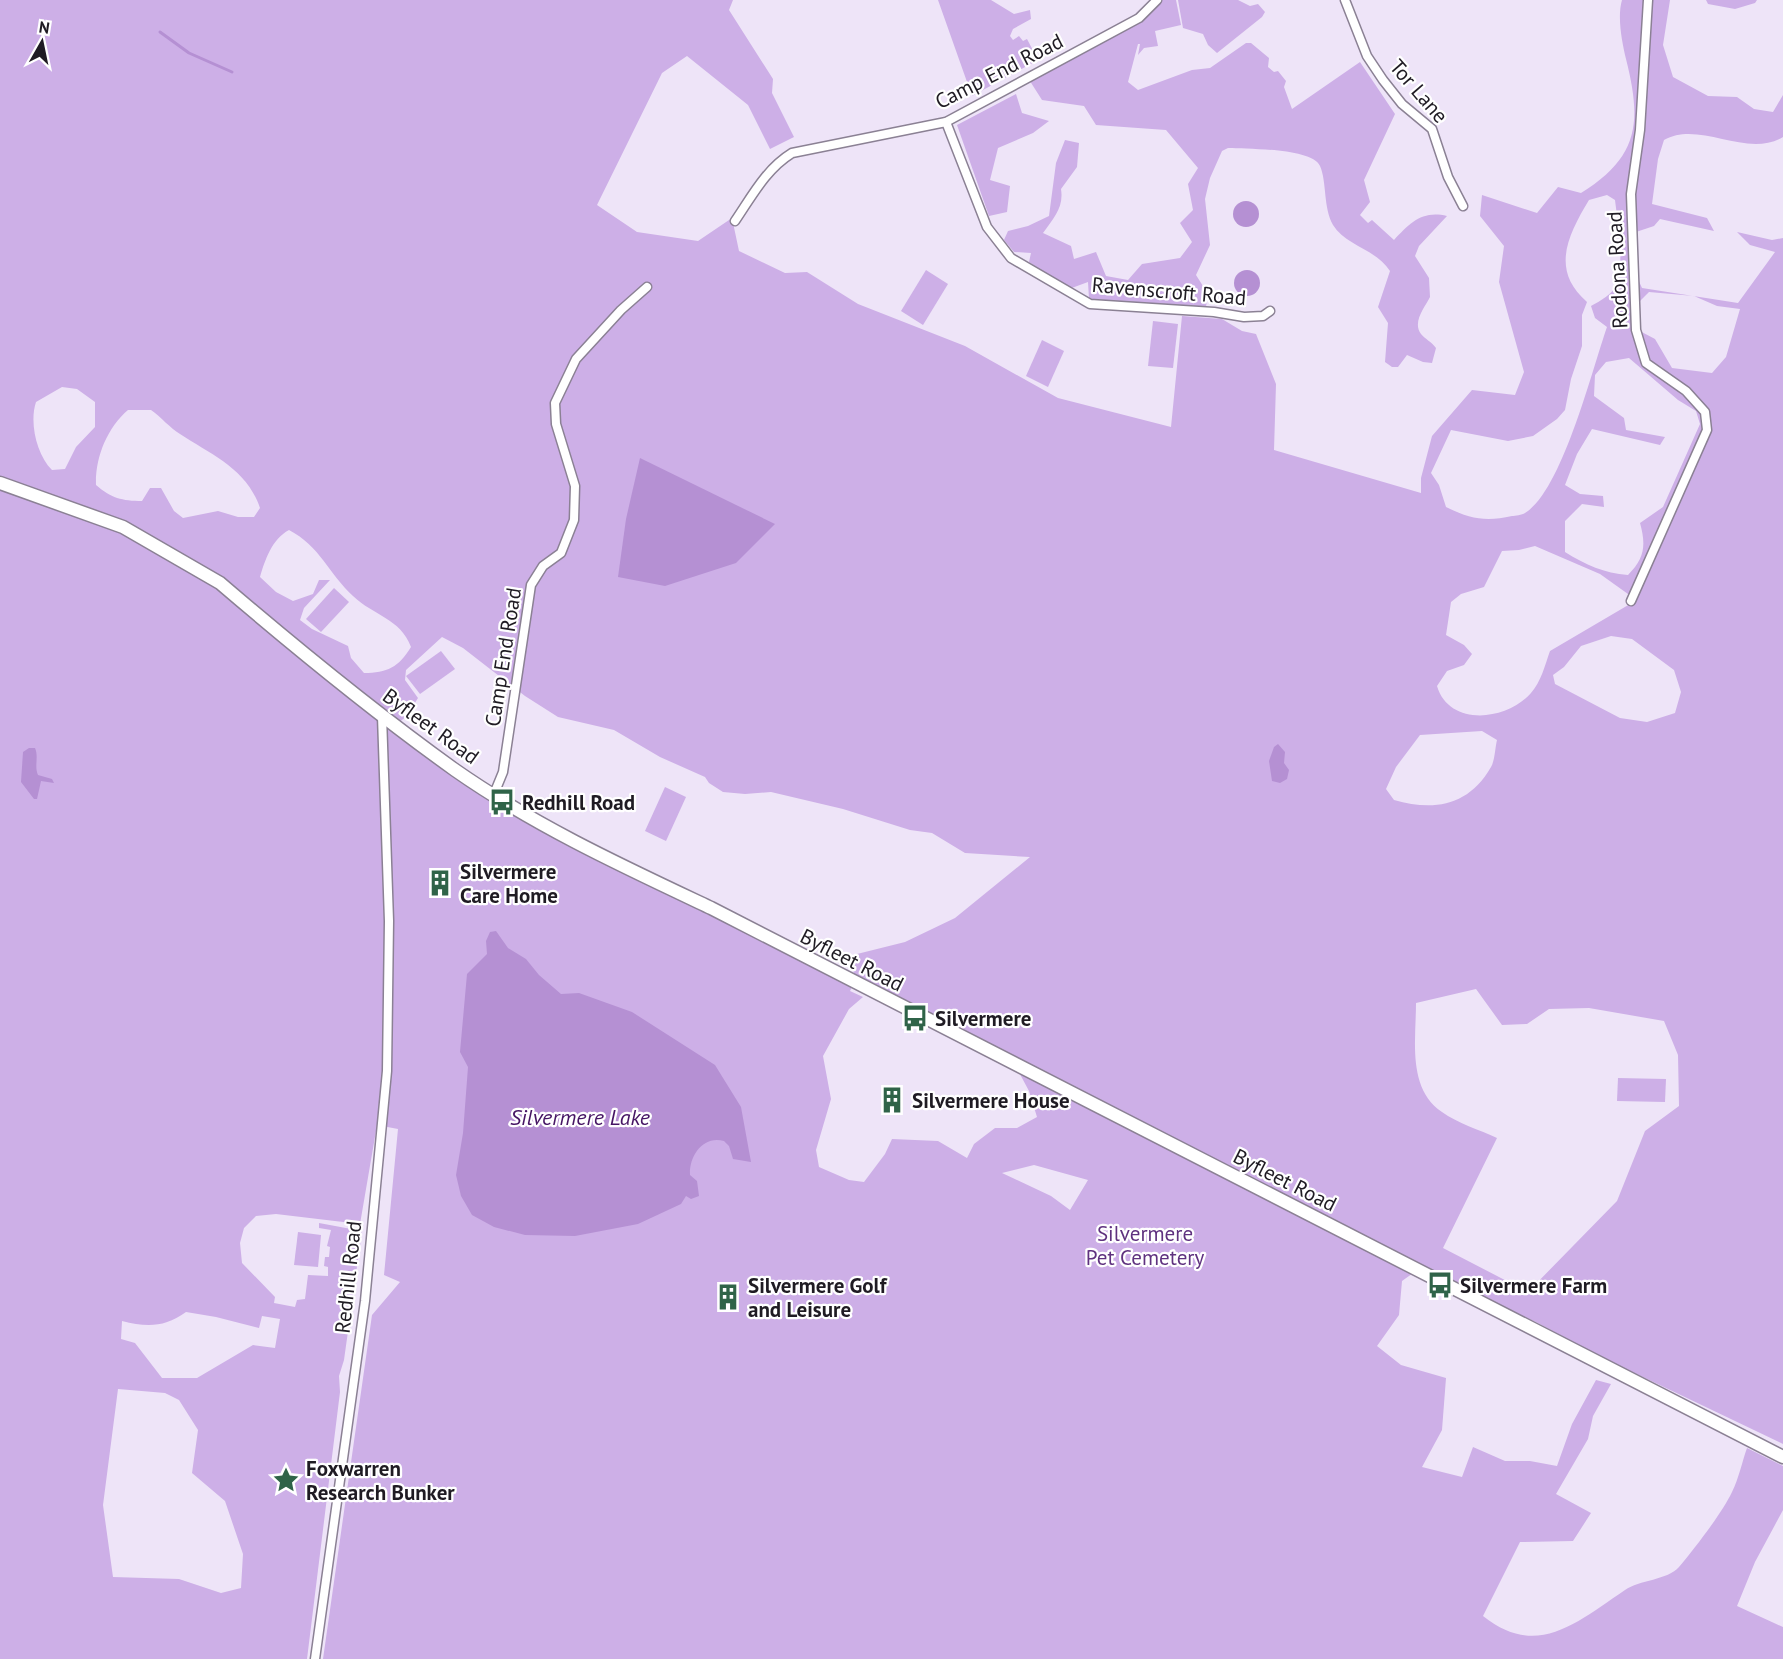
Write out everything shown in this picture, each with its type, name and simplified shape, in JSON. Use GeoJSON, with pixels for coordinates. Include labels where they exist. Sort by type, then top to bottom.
{"type":"FeatureCollection","features":[{"type":"Feature","properties":{"kind":"main road","name":"Byfleet Road"},"geometry":{"type":"LineString","coordinates":[[0,483],[123,527],[188,563],[220,583],[382,716],[494,794],[607,859],[711,909],[1783,1457]]}},
{"type":"Feature","properties":{"kind":"street","name":"Camp End Road"},"geometry":{"type":"LineString","coordinates":[[735,221],[777,162],[792,153],[946,122],[1139,18],[1157,0]]}},
{"type":"Feature","properties":{"kind":"street","name":"Tor Lane"},"geometry":{"type":"LineString","coordinates":[[1345,0],[1367,56],[1383,80],[1402,104],[1428,124],[1435,135],[1448,177],[1463,207]]}},
{"type":"Feature","properties":{"kind":"street","name":"Rodona Road"},"geometry":{"type":"LineString","coordinates":[[1631,600],[1707,430],[1705,412],[1686,391],[1646,363],[1636,330],[1631,194],[1640,130],[1648,0]]}},
{"type":"Feature","properties":{"kind":"street","name":"Ravenscroft Road"},"geometry":{"type":"LineString","coordinates":[[946,122],[987,227],[1011,258],[1076,298],[1090,304],[1214,312],[1244,317],[1263,316],[1270,311]]}},
{"type":"Feature","properties":{"kind":"street","name":"Camp End Road"},"geometry":{"type":"LineString","coordinates":[[494,794],[502,772],[531,585],[543,566],[561,553],[574,520],[575,486],[556,424],[555,404],[576,359],[606,325],[647,287]]}},
{"type":"Feature","properties":{"kind":"street","name":"Redhill Road"},"geometry":{"type":"LineString","coordinates":[[315,1659],[366,1301],[387,1071],[388,921],[382,716]]}},
{"type":"Feature","properties":{"kind":"green space","name":"Silvermere Pet Cemetery"},"geometry":{"type":"Polygon","coordinates":[[[0,0],[733,0],[729,10],[773,79],[772,93],[794,137],[770,149],[748,105],[687,56],[662,73],[597,205],[637,232],[698,241],[732,218],[739,251],[785,273],[807,272],[858,304],[965,346],[1058,398],[1171,427],[1182,316],[1222,319],[1242,331],[1256,334],[1276,384],[1274,450],[1421,493],[1421,478],[1432,436],[1472,390],[1515,395],[1524,372],[1499,282],[1504,246],[1480,216],[1482,195],[1537,213],[1558,187],[1581,193],[1615,166],[1625,151],[1634,120],[1634,101],[1621,30],[1622,0],[1670,0],[1663,45],[1673,77],[1708,96],[1737,97],[1754,109],[1773,112],[1783,95],[1783,137],[1769,143],[1754,144],[1693,134],[1678,135],[1664,140],[1658,159],[1652,204],[1707,218],[1714,231],[1660,219],[1654,226],[1633,233],[1636,275],[1642,288],[1692,296],[1649,292],[1637,304],[1636,329],[1655,339],[1672,368],[1712,373],[1726,357],[1740,309],[1717,306],[1694,296],[1738,303],[1775,252],[1750,245],[1737,232],[1772,240],[1783,238],[1783,1444],[1597,1355],[1536,1322],[1416,1271],[1402,1281],[1399,1315],[1377,1346],[1401,1365],[1446,1378],[1442,1430],[1422,1467],[1462,1477],[1473,1447],[1505,1461],[1530,1461],[1557,1466],[1572,1424],[1596,1380],[1611,1384],[1593,1416],[1588,1439],[1556,1494],[1591,1513],[1573,1541],[1520,1542],[1483,1616],[1503,1629],[1521,1635],[1539,1635],[1573,1624],[1625,1590],[1668,1575],[1679,1567],[1728,1500],[1737,1481],[1747,1448],[1783,1466],[1783,1510],[1755,1562],[1737,1606],[1783,1627],[1783,1659],[323,1659],[372,1315],[400,1282],[384,1275],[398,1129],[377,1125],[360,1224],[276,1214],[256,1216],[244,1228],[240,1243],[242,1263],[275,1297],[274,1303],[295,1307],[297,1300],[305,1299],[308,1275],[328,1276],[328,1267],[324,1266],[325,1257],[329,1257],[330,1247],[327,1246],[331,1230],[319,1228],[319,1223],[362,1231],[344,1360],[339,1376],[340,1392],[307,1659],[0,1659],[0,0]],[[1607,195],[1589,200],[1575,226],[1566,252],[1566,265],[1576,290],[1587,302],[1582,315],[1582,346],[1571,379],[1565,410],[1557,419],[1533,436],[1508,441],[1451,430],[1431,473],[1439,485],[1446,507],[1455,511],[1471,517],[1486,519],[1524,514],[1539,500],[1563,456],[1607,327],[1595,318],[1591,306],[1612,291],[1619,275],[1620,243],[1615,200],[1607,195]],[[1629,358],[1606,362],[1595,375],[1594,396],[1624,418],[1626,430],[1665,437],[1660,445],[1592,429],[1577,454],[1565,485],[1580,494],[1603,496],[1604,507],[1582,504],[1565,521],[1565,552],[1595,568],[1628,575],[1638,563],[1643,551],[1640,523],[1663,507],[1700,424],[1696,411],[1678,400],[1629,358]],[[62,387],[36,402],[34,429],[42,456],[52,470],[65,469],[76,447],[95,427],[95,402],[77,389],[62,387]],[[128,410],[108,435],[100,454],[96,485],[112,496],[142,501],[150,488],[161,488],[174,511],[183,518],[218,511],[238,517],[254,517],[260,508],[247,483],[227,464],[176,432],[151,410],[128,410]],[[289,530],[274,544],[260,577],[276,592],[293,601],[313,594],[319,580],[330,580],[304,608],[300,620],[312,629],[348,646],[351,658],[364,673],[386,670],[402,660],[411,647],[406,637],[393,623],[353,596],[309,544],[289,530]],[[1535,546],[1502,551],[1484,587],[1461,594],[1451,602],[1446,635],[1464,645],[1472,654],[1464,665],[1447,671],[1437,686],[1444,699],[1453,708],[1466,714],[1494,714],[1521,702],[1537,684],[1550,651],[1630,604],[1628,594],[1600,574],[1535,546]],[[1611,636],[1581,646],[1564,667],[1553,675],[1555,684],[1620,718],[1647,722],[1675,713],[1681,692],[1674,670],[1632,639],[1611,636]],[[442,637],[406,670],[405,680],[418,698],[406,717],[395,725],[524,812],[854,982],[853,955],[905,942],[955,918],[1030,857],[965,853],[932,833],[910,830],[843,809],[771,792],[745,794],[723,792],[709,783],[705,777],[660,757],[614,730],[558,717],[525,696],[463,648],[442,637]],[[1482,731],[1420,735],[1396,767],[1386,789],[1394,800],[1422,805],[1448,803],[1460,798],[1472,791],[1491,767],[1497,740],[1482,731]],[[854,983],[850,991],[863,997],[849,1009],[823,1056],[831,1099],[816,1150],[819,1167],[849,1180],[864,1182],[885,1154],[892,1139],[938,1141],[967,1158],[974,1144],[995,1128],[1017,1128],[1037,1117],[1029,1091],[1015,1065],[854,983]],[[1476,989],[1416,1003],[1415,1047],[1418,1077],[1431,1102],[1455,1120],[1497,1138],[1443,1248],[1528,1292],[1617,1201],[1645,1131],[1679,1106],[1678,1055],[1664,1021],[1589,1008],[1549,1009],[1527,1024],[1502,1025],[1476,989]],[[1034,1165],[1002,1173],[1051,1196],[1070,1210],[1088,1180],[1034,1165]],[[186,1312],[162,1323],[147,1325],[122,1321],[121,1339],[135,1343],[162,1378],[197,1378],[253,1345],[275,1348],[280,1319],[262,1316],[259,1328],[186,1312]],[[118,1389],[103,1505],[113,1577],[179,1579],[221,1593],[241,1588],[243,1554],[225,1501],[192,1473],[198,1430],[179,1400],[165,1393],[118,1389]]]}},
{"type":"Feature","properties":{"kind":"green space"},"geometry":{"type":"Polygon","coordinates":[[[938,0],[991,0],[1014,14],[1030,10],[1031,19],[1013,29],[1010,36],[1013,40],[1019,36],[1023,41],[1027,39],[1038,60],[972,96],[938,0]]]}},
{"type":"Feature","properties":{"kind":"green space"},"geometry":{"type":"Polygon","coordinates":[[[1157,0],[1176,0],[1181,25],[1155,31],[1158,46],[1144,48],[1138,55],[1140,44],[1138,44],[1128,82],[1138,90],[1192,70],[1210,68],[1246,43],[1251,43],[1269,58],[1268,67],[1274,72],[1278,71],[1286,81],[1284,87],[1292,109],[1360,62],[1395,114],[1364,180],[1370,202],[1360,215],[1368,223],[1372,220],[1394,240],[1411,223],[1423,216],[1447,216],[1419,246],[1415,256],[1429,278],[1430,297],[1420,315],[1418,325],[1421,334],[1436,348],[1432,363],[1407,355],[1398,367],[1392,367],[1385,362],[1388,323],[1378,307],[1390,271],[1377,257],[1345,238],[1333,225],[1320,166],[1315,160],[1305,156],[1263,149],[1228,148],[1222,151],[1210,178],[1205,199],[1210,245],[1196,275],[1208,294],[1206,307],[1089,299],[1088,282],[1069,289],[1029,262],[1031,253],[1014,252],[1004,240],[1008,231],[1028,226],[1049,216],[1056,163],[1065,140],[1079,143],[1077,167],[1061,189],[1060,207],[1043,233],[1071,246],[1074,259],[1096,252],[1106,276],[1128,280],[1142,264],[1180,258],[1192,242],[1180,223],[1193,210],[1188,184],[1198,168],[1166,130],[1096,125],[1084,106],[1042,100],[1028,78],[1140,16],[1157,0]]]}},
{"type":"Feature","properties":{"kind":"green space"},"geometry":{"type":"Polygon","coordinates":[[[1178,0],[1238,0],[1250,6],[1258,4],[1265,12],[1262,17],[1217,53],[1208,45],[1203,34],[1183,28],[1178,0]]]}},
{"type":"Feature","properties":{"kind":"green space"},"geometry":{"type":"Polygon","coordinates":[[[1706,0],[1757,0],[1755,3],[1735,9],[1708,4],[1706,0]]]}},
{"type":"Feature","properties":{"kind":"green space"},"geometry":{"type":"Polygon","coordinates":[[[1016,94],[1022,113],[1049,121],[1033,133],[998,148],[990,180],[1010,186],[1007,212],[989,216],[957,125],[1016,94]]]}},
{"type":"Feature","properties":{"kind":"green space"},"geometry":{"type":"Polygon","coordinates":[[[926,270],[948,284],[923,325],[901,311],[926,270]]]}},
{"type":"Feature","properties":{"kind":"green space"},"geometry":{"type":"Polygon","coordinates":[[[1153,321],[1178,324],[1173,368],[1148,366],[1153,321]]]}},
{"type":"Feature","properties":{"kind":"green space"},"geometry":{"type":"Polygon","coordinates":[[[1042,340],[1064,351],[1048,387],[1026,376],[1042,340]]]}},
{"type":"Feature","properties":{"kind":"green space"},"geometry":{"type":"Polygon","coordinates":[[[334,588],[349,602],[321,632],[306,619],[334,588]]]}},
{"type":"Feature","properties":{"kind":"green space"},"geometry":{"type":"Polygon","coordinates":[[[441,651],[455,669],[420,694],[406,676],[441,651]]]}},
{"type":"Feature","properties":{"kind":"green space"},"geometry":{"type":"Polygon","coordinates":[[[665,787],[686,797],[666,841],[645,831],[665,787]]]}},
{"type":"Feature","properties":{"kind":"green space"},"geometry":{"type":"Polygon","coordinates":[[[1618,1078],[1666,1079],[1665,1102],[1617,1101],[1618,1078]]]}},
{"type":"Feature","properties":{"kind":"green space"},"geometry":{"type":"Polygon","coordinates":[[[298,1232],[321,1235],[318,1267],[294,1265],[298,1232]]]}},
{"type":"Feature","properties":{"kind":"water"},"geometry":{"type":"Polygon","coordinates":[[[1246,201],[1255,205],[1259,214],[1255,223],[1246,227],[1237,223],[1233,214],[1237,205],[1246,201]]]}},
{"type":"Feature","properties":{"kind":"water"},"geometry":{"type":"Polygon","coordinates":[[[1247,270],[1256,274],[1260,283],[1256,292],[1247,296],[1238,292],[1234,283],[1238,274],[1247,270]]]}},
{"type":"Feature","properties":{"kind":"water"},"geometry":{"type":"Polygon","coordinates":[[[640,458],[775,524],[736,563],[665,586],[618,577],[626,519],[640,458]]]}},
{"type":"Feature","properties":{"kind":"water"},"geometry":{"type":"Polygon","coordinates":[[[1278,744],[1285,752],[1284,763],[1289,770],[1287,779],[1280,783],[1272,781],[1269,761],[1274,747],[1278,744]]]}},
{"type":"Feature","properties":{"kind":"water"},"geometry":{"type":"Polygon","coordinates":[[[29,748],[35,748],[38,775],[52,779],[54,783],[41,781],[37,799],[34,799],[21,782],[23,752],[29,748]]]}},
{"type":"Feature","properties":{"kind":"water","name":"Silvermere Lake"},"geometry":{"type":"Polygon","coordinates":[[[496,931],[508,948],[526,959],[539,975],[561,994],[579,993],[632,1012],[715,1065],[741,1107],[751,1162],[733,1159],[729,1146],[724,1141],[710,1141],[695,1154],[690,1168],[690,1175],[697,1181],[699,1196],[691,1199],[686,1196],[681,1204],[638,1224],[575,1236],[525,1235],[494,1227],[472,1215],[461,1196],[456,1175],[463,1133],[468,1067],[460,1052],[467,974],[487,954],[486,941],[490,932],[496,931]]]}},
{"type":"Feature","properties":{"kind":"waterway"},"geometry":{"type":"LineString","coordinates":[[160,32],[189,53],[232,72]]}},
{"type":"Feature","properties":{"kind":"place","name":"Redhill Road"},"geometry":{"type":"Point","coordinates":[502,802]}},
{"type":"Feature","properties":{"kind":"place","name":"Silvermere Care Home"},"geometry":{"type":"Point","coordinates":[440,883]}},
{"type":"Feature","properties":{"kind":"place","name":"Silvermere"},"geometry":{"type":"Point","coordinates":[915,1018]}},
{"type":"Feature","properties":{"kind":"place","name":"Silvermere House"},"geometry":{"type":"Point","coordinates":[892,1100]}},
{"type":"Feature","properties":{"kind":"place","name":"Silvermere Farm"},"geometry":{"type":"Point","coordinates":[1440,1285]}},
{"type":"Feature","properties":{"kind":"place","name":"Silvermere Golf and Leisure"},"geometry":{"type":"Point","coordinates":[728,1297]}},
{"type":"Feature","properties":{"kind":"place","name":"Foxwarren Research Bunker"},"geometry":{"type":"Point","coordinates":[286,1480]}}]}
